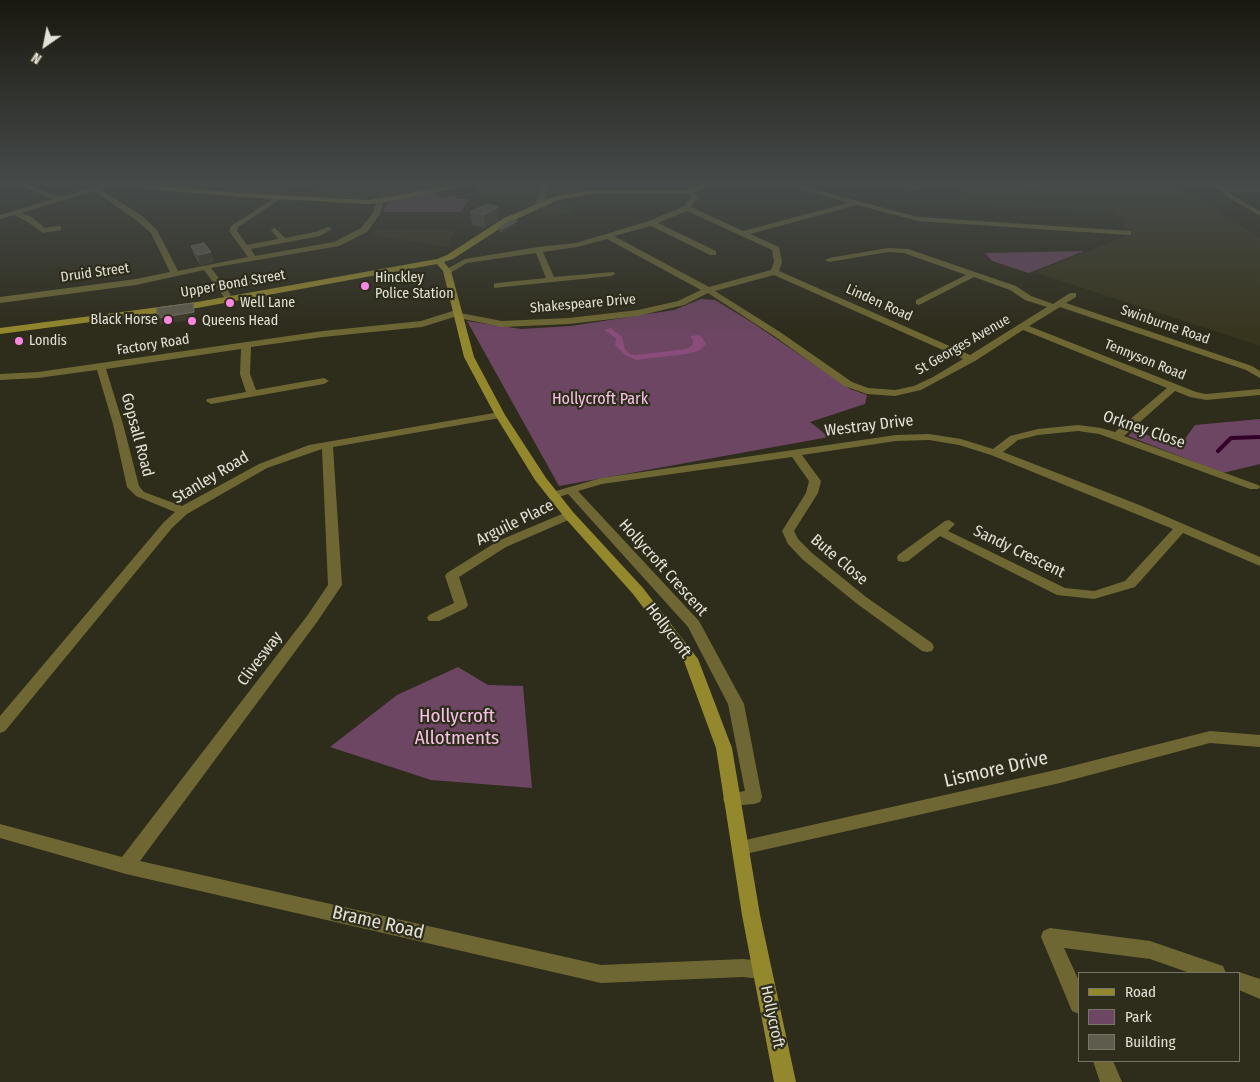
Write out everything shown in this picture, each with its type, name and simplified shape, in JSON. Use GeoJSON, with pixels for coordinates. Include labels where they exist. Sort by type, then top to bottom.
{"type":"FeatureCollection","features":[{"type":"Feature","properties":{"kind":"main road"},"geometry":{"type":"LineString","coordinates":[[440,262],[485,233]]}},
{"type":"Feature","properties":{"kind":"main road","name":"Hollycroft"},"geometry":{"type":"LineString","coordinates":[[440,262],[447,271],[469,357],[500,415],[541,480],[568,514],[638,591],[691,659],[724,748],[731,799],[762,970],[785,1082]]}},
{"type":"Feature","properties":{"kind":"main road","name":"Upper Bond Street"},"geometry":{"type":"LineString","coordinates":[[0,331],[155,312],[440,262]]}},
{"type":"Feature","properties":{"kind":"street"},"geometry":{"type":"LineString","coordinates":[[155,233],[175,273]]}},
{"type":"Feature","properties":{"kind":"street"},"geometry":{"type":"LineString","coordinates":[[236,233],[253,258]]}},
{"type":"Feature","properties":{"kind":"street"},"geometry":{"type":"LineString","coordinates":[[278,233],[283,240]]}},
{"type":"Feature","properties":{"kind":"street"},"geometry":{"type":"LineString","coordinates":[[245,248],[318,233]]}},
{"type":"Feature","properties":{"kind":"street","name":"Druid Street"},"geometry":{"type":"LineString","coordinates":[[4,300],[136,282],[253,258],[319,248],[346,240],[358,233]]}},
{"type":"Feature","properties":{"kind":"street"},"geometry":{"type":"LineString","coordinates":[[447,271],[465,261],[542,246],[577,244],[616,233]]}},
{"type":"Feature","properties":{"kind":"street"},"geometry":{"type":"LineString","coordinates":[[673,233],[713,253]]}},
{"type":"Feature","properties":{"kind":"street"},"geometry":{"type":"LineString","coordinates":[[746,233],[776,248],[778,262],[775,272]]}},
{"type":"Feature","properties":{"kind":"street","name":"St Georges Avenue"},"geometry":{"type":"LineString","coordinates":[[608,236],[708,290],[777,334],[848,384],[867,391],[895,393],[916,388],[938,379],[1057,306],[1073,294]]}},
{"type":"Feature","properties":{"kind":"street"},"geometry":{"type":"LineString","coordinates":[[542,246],[551,280]]}},
{"type":"Feature","properties":{"kind":"street","name":"Swinburne Road"},"geometry":{"type":"LineString","coordinates":[[829,260],[896,250],[905,251],[1013,288],[1028,298],[1248,368],[1260,375]]}},
{"type":"Feature","properties":{"kind":"street"},"geometry":{"type":"LineString","coordinates":[[206,267],[229,298]]}},
{"type":"Feature","properties":{"kind":"street","name":"Shakespeare Drive"},"geometry":{"type":"LineString","coordinates":[[457,314],[502,324],[579,320],[638,313],[681,303],[708,290],[775,272]]}},
{"type":"Feature","properties":{"kind":"street","name":"Linden Road"},"geometry":{"type":"LineString","coordinates":[[775,272],[972,359]]}},
{"type":"Feature","properties":{"kind":"street"},"geometry":{"type":"LineString","coordinates":[[497,286],[611,274]]}},
{"type":"Feature","properties":{"kind":"street"},"geometry":{"type":"LineString","coordinates":[[919,302],[972,275]]}},
{"type":"Feature","properties":{"kind":"street"},"geometry":{"type":"LineString","coordinates":[[223,288],[265,281],[264,279]]}},
{"type":"Feature","properties":{"kind":"street"},"geometry":{"type":"LineString","coordinates":[[0,289],[4,300]]}},
{"type":"Feature","properties":{"kind":"street","name":"Factory Road"},"geometry":{"type":"LineString","coordinates":[[0,377],[38,375],[191,358],[246,345],[332,333],[422,324],[457,314]]}},
{"type":"Feature","properties":{"kind":"street","name":"Tennyson Road"},"geometry":{"type":"LineString","coordinates":[[1023,327],[1174,387],[1206,397],[1260,392]]}},
{"type":"Feature","properties":{"kind":"street"},"geometry":{"type":"LineString","coordinates":[[246,345],[245,374],[252,394]]}},
{"type":"Feature","properties":{"kind":"street","name":"Gopsall Road"},"geometry":{"type":"LineString","coordinates":[[101,367],[118,424],[133,487],[140,494],[183,511]]}},
{"type":"Feature","properties":{"kind":"street"},"geometry":{"type":"LineString","coordinates":[[211,401],[324,381]]}},
{"type":"Feature","properties":{"kind":"street"},"geometry":{"type":"LineString","coordinates":[[1118,436],[1174,387]]}},
{"type":"Feature","properties":{"kind":"street","name":"Stanley Road"},"geometry":{"type":"LineString","coordinates":[[0,727],[168,525],[183,511],[263,466],[327,444],[500,415]]}},
{"type":"Feature","properties":{"kind":"street","name":"Orkney Close"},"geometry":{"type":"LineString","coordinates":[[995,453],[1014,438],[1038,432],[1078,428],[1102,431],[1254,486]]}},
{"type":"Feature","properties":{"kind":"street","name":"Westray Drive"},"geometry":{"type":"LineString","coordinates":[[553,495],[601,481],[794,452],[918,436],[948,440],[995,453],[1133,506],[1260,562]]}},
{"type":"Feature","properties":{"kind":"street","name":"Clivesway"},"geometry":{"type":"LineString","coordinates":[[126,866],[306,628],[335,585],[327,444]]}},
{"type":"Feature","properties":{"kind":"street","name":"Bute Close"},"geometry":{"type":"LineString","coordinates":[[794,452],[816,481],[812,493],[788,531],[792,541],[807,556],[862,600],[927,647]]}},
{"type":"Feature","properties":{"kind":"street","name":"Hollycroft Crescent"},"geometry":{"type":"LineString","coordinates":[[570,490],[694,624],[736,704],[754,797],[731,799]]}},
{"type":"Feature","properties":{"kind":"street","name":"Arguile Place"},"geometry":{"type":"LineString","coordinates":[[434,618],[461,605],[452,576],[502,544],[568,514]]}},
{"type":"Feature","properties":{"kind":"street","name":"Sandy Crescent"},"geometry":{"type":"LineString","coordinates":[[903,558],[944,527],[1062,592],[1094,595],[1130,584],[1181,528]]}},
{"type":"Feature","properties":{"kind":"street","name":"Lismore Drive"},"geometry":{"type":"LineString","coordinates":[[741,848],[1052,778],[1210,737],[1260,740]]}},
{"type":"Feature","properties":{"kind":"street","name":"Brame Road"},"geometry":{"type":"LineString","coordinates":[[0,831],[126,866],[601,974],[743,968],[762,970]]}},
{"type":"Feature","properties":{"kind":"street"},"geometry":{"type":"LineString","coordinates":[[1078,1002],[1050,937],[1150,950],[1213,972]]}},
{"type":"Feature","properties":{"kind":"street"},"geometry":{"type":"LineString","coordinates":[[1240,981],[1260,989]]}},
{"type":"Feature","properties":{"kind":"street"},"geometry":{"type":"LineString","coordinates":[[1102,1062],[1112,1082]]}},
{"type":"Feature","properties":{"kind":"shaded area"},"geometry":{"type":"Polygon","coordinates":[[[374,233],[453,233],[447,247],[372,235],[374,233]]]}},
{"type":"Feature","properties":{"kind":"shaded area"},"geometry":{"type":"Polygon","coordinates":[[[1128,233],[1253,233],[1260,238],[1260,346],[1034,272],[1129,235],[1128,233]]]}},
{"type":"Feature","properties":{"kind":"shaded area"},"geometry":{"type":"Polygon","coordinates":[[[611,328],[622,337],[625,349],[630,354],[635,355],[686,349],[692,346],[693,340],[690,336],[700,335],[706,344],[699,351],[686,354],[636,360],[625,355],[615,345],[616,338],[604,330],[611,328]]]}},
{"type":"Feature","properties":{"kind":"green space"},"geometry":{"type":"Polygon","coordinates":[[[1084,251],[1029,273],[992,261],[985,253],[1084,251]]]}},
{"type":"Feature","properties":{"kind":"green space","name":"Hollycroft Park"},"geometry":{"type":"Polygon","coordinates":[[[701,299],[715,300],[753,323],[850,389],[867,395],[865,404],[810,422],[829,437],[559,486],[467,321],[521,329],[571,326],[674,310],[701,299]]]}},
{"type":"Feature","properties":{"kind":"green space"},"geometry":{"type":"Polygon","coordinates":[[[1260,419],[1260,464],[1223,473],[1128,436],[1134,430],[1179,447],[1195,425],[1260,419]]]}},
{"type":"Feature","properties":{"kind":"green space","name":"Hollycroft Allotments"},"geometry":{"type":"Polygon","coordinates":[[[458,667],[488,685],[523,686],[532,788],[431,780],[330,747],[397,695],[458,667]]]}},
{"type":"Feature","properties":{"kind":"building"},"geometry":{"type":"Polygon","coordinates":[[[204,243],[211,252],[198,255],[191,246],[204,243]]]}},
{"type":"Feature","properties":{"kind":"building"},"geometry":{"type":"Polygon","coordinates":[[[193,303],[194,312],[158,318],[156,308],[193,303]]]}},
{"type":"Feature","properties":{"kind":"waterway"},"geometry":{"type":"LineString","coordinates":[[1218,451],[1231,438],[1260,437]]}},
{"type":"Feature","properties":{"kind":"place","name":"Hinckley Police Station"},"geometry":{"type":"Point","coordinates":[365,286]}},
{"type":"Feature","properties":{"kind":"place","name":"Well Lane"},"geometry":{"type":"Point","coordinates":[230,303]}},
{"type":"Feature","properties":{"kind":"place","name":"Black Horse"},"geometry":{"type":"Point","coordinates":[168,320]}},
{"type":"Feature","properties":{"kind":"place","name":"Queens Head"},"geometry":{"type":"Point","coordinates":[192,321]}},
{"type":"Feature","properties":{"kind":"place","name":"Londis"},"geometry":{"type":"Point","coordinates":[19,341]}}]}
